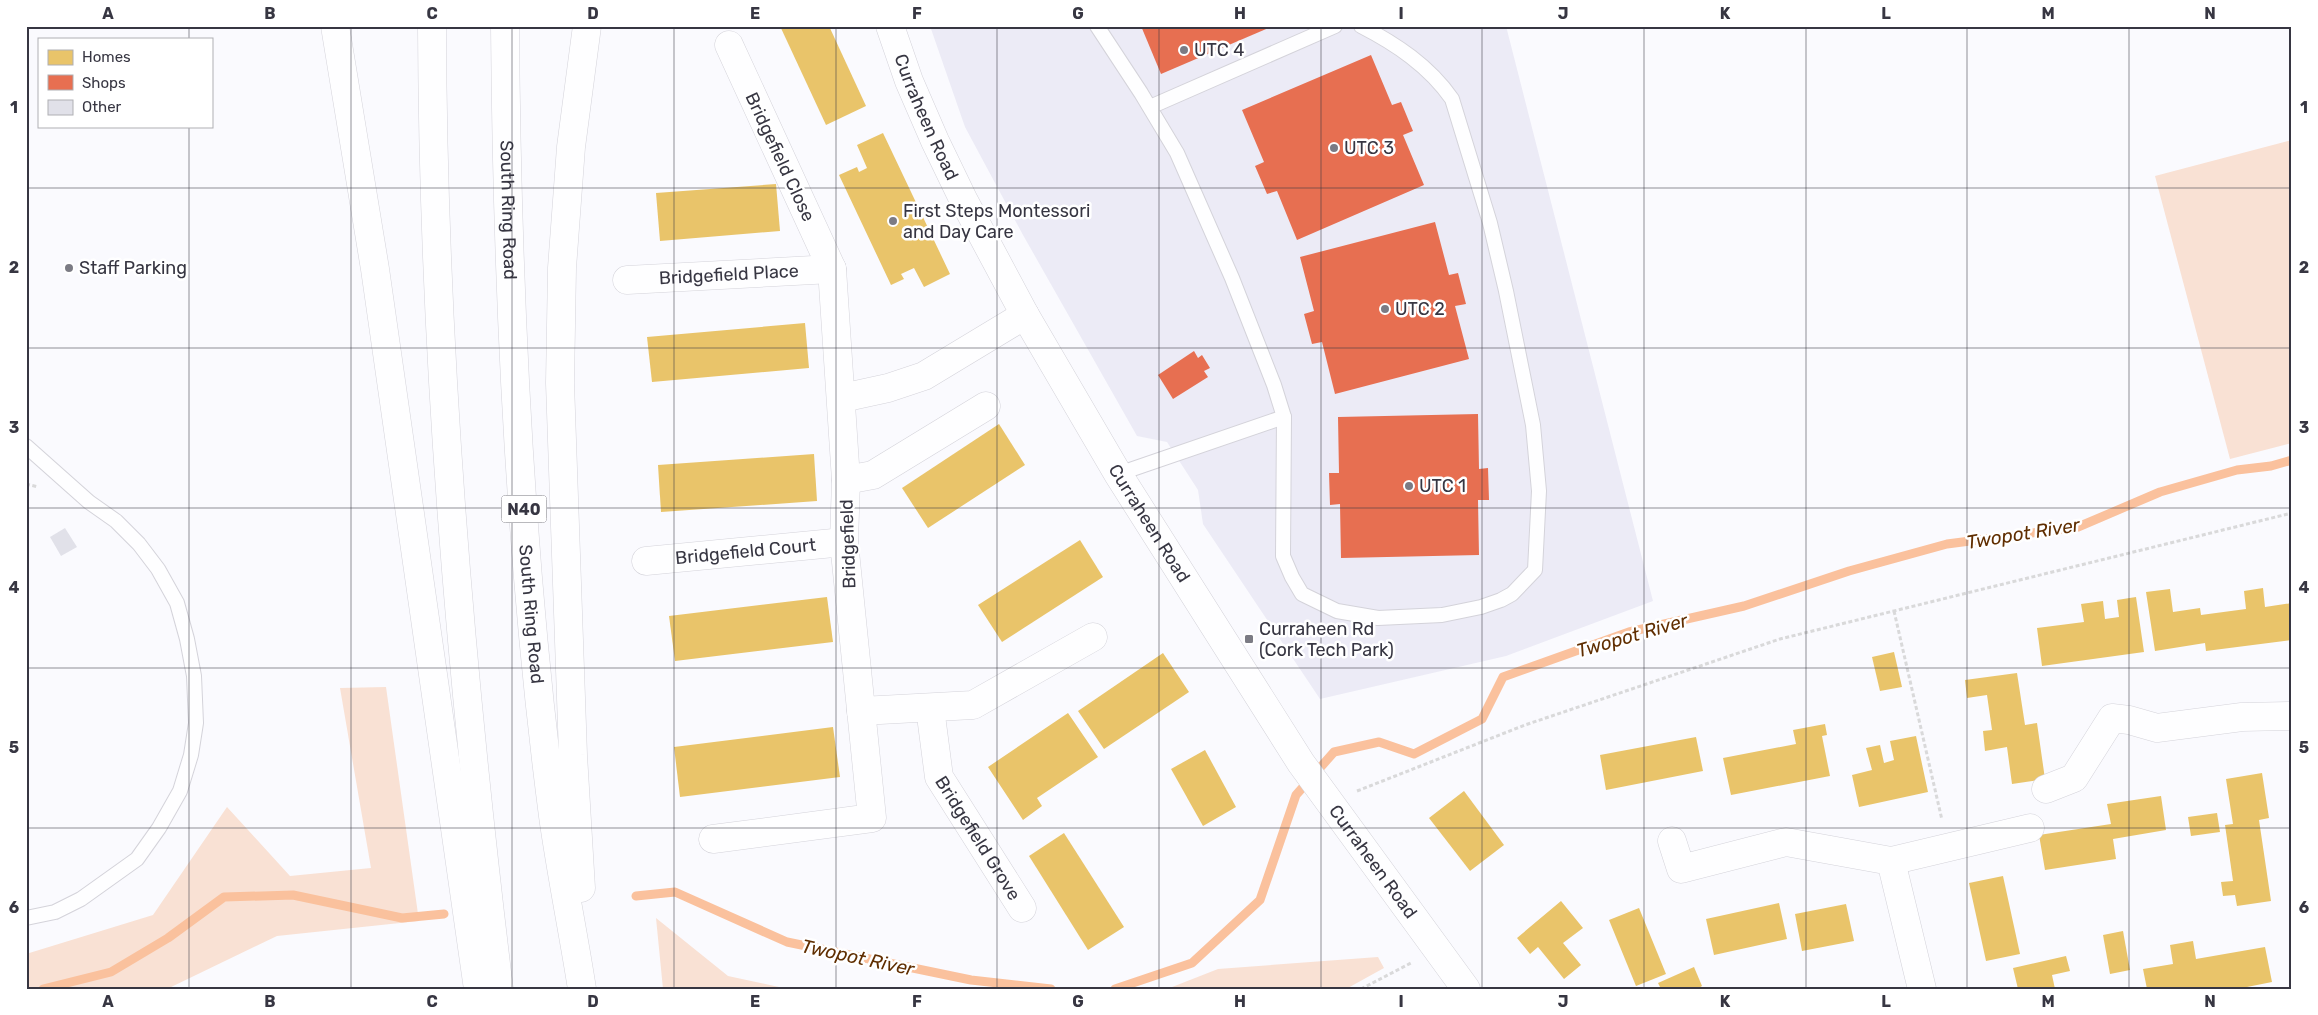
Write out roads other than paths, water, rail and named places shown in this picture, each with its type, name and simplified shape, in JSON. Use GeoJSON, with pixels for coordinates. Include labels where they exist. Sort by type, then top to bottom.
{"type":"FeatureCollection","features":[{"type":"Feature","properties":{"kind":"main road"},"geometry":{"type":"LineString","coordinates":[[335,26],[394,393],[478,989]]}},
{"type":"Feature","properties":{"kind":"main road"},"geometry":{"type":"LineString","coordinates":[[432,26],[435,215],[457,596],[477,805],[499,989]]}},
{"type":"Feature","properties":{"kind":"main road","name":"South Ring Road"},"geometry":{"type":"LineString","coordinates":[[505,26],[512,331],[529,597],[554,817],[582,989]]}},
{"type":"Feature","properties":{"kind":"main road"},"geometry":{"type":"LineString","coordinates":[[586,989],[573,745],[560,384],[562,268],[570,157],[587,26]]}},
{"type":"Feature","properties":{"kind":"main road","name":"Curraheen Road"},"geometry":{"type":"LineString","coordinates":[[890,26],[909,81],[935,142],[1024,315],[1118,474],[1300,763],[1435,944],[1466,989]]}},
{"type":"Feature","properties":{"kind":"main road","name":"Bridgefield Close"},"geometry":{"type":"LineString","coordinates":[[729,45],[832,269]]}},
{"type":"Feature","properties":{"kind":"main road","name":"Bridgefield Place"},"geometry":{"type":"LineString","coordinates":[[627,280],[832,269]]}},
{"type":"Feature","properties":{"kind":"main road","name":"Bridgefield"},"geometry":{"type":"LineString","coordinates":[[713,839],[872,818],[844,542],[846,480],[832,269]]}},
{"type":"Feature","properties":{"kind":"main road"},"geometry":{"type":"LineString","coordinates":[[842,398],[897,386],[924,376],[1024,315]]}},
{"type":"Feature","properties":{"kind":"main road"},"geometry":{"type":"LineString","coordinates":[[846,480],[873,476],[986,406]]}},
{"type":"Feature","properties":{"kind":"main road","name":"Bridgefield Court"},"geometry":{"type":"LineString","coordinates":[[646,561],[844,542]]}},
{"type":"Feature","properties":{"kind":"main road"},"geometry":{"type":"LineString","coordinates":[[861,711],[973,705],[1092,637]]}},
{"type":"Feature","properties":{"kind":"main road","name":"Bridgefield Grove"},"geometry":{"type":"LineString","coordinates":[[930,708],[939,777],[1022,908]]}},
{"type":"Feature","properties":{"kind":"main road"},"geometry":{"type":"LineString","coordinates":[[2046,789],[2074,778],[2112,718],[2157,728],[2242,717],[2292,716]]}},
{"type":"Feature","properties":{"kind":"main road"},"geometry":{"type":"LineString","coordinates":[[1672,841],[1681,869],[1786,842],[1890,862],[2030,828]]}},
{"type":"Feature","properties":{"kind":"main road"},"geometry":{"type":"LineString","coordinates":[[1890,862],[1922,989]]}},
{"type":"Feature","properties":{"kind":"lane"},"geometry":{"type":"LineString","coordinates":[[1096,26],[1150,107],[1177,153],[1263,354],[1284,417],[1283,556],[1292,577],[1302,594],[1337,611],[1378,618],[1442,615],[1502,600],[1521,586],[1535,570],[1539,491],[1534,425],[1506,291],[1472,159],[1452,99],[1440,82],[1418,62],[1362,26]]}},
{"type":"Feature","properties":{"kind":"lane"},"geometry":{"type":"LineString","coordinates":[[1150,107],[1335,26]]}},
{"type":"Feature","properties":{"kind":"lane"},"geometry":{"type":"LineString","coordinates":[[1118,474],[1284,417]]}},
{"type":"Feature","properties":{"kind":"lane"},"geometry":{"type":"LineString","coordinates":[[26,446],[89,502],[116,521],[139,544],[158,569],[177,603],[187,640],[194,676],[196,724],[191,755],[180,791],[159,828],[136,858],[81,899],[55,912],[26,918]]}},
{"type":"Feature","properties":{"kind":"waterway","name":"Twopot River"},"geometry":{"type":"LineString","coordinates":[[1115,989],[1192,963],[1260,900],[1296,795],[1334,752],[1379,742],[1414,754],[1482,719],[1503,677],[1629,632],[1744,606],[1849,571],[1947,544],[2078,527],[2160,492],[2237,470],[2271,466],[2292,460]]}},
{"type":"Feature","properties":{"kind":"waterway","name":"Twopot River"},"geometry":{"type":"LineString","coordinates":[[636,896],[675,892],[787,942],[971,980],[1051,989]]}},
{"type":"Feature","properties":{"kind":"waterway"},"geometry":{"type":"LineString","coordinates":[[43,989],[111,972],[168,938],[224,897],[293,895],[402,918],[444,914]]}},
{"type":"Feature","properties":{"kind":"place","name":"UTC 4"},"geometry":{"type":"Point","coordinates":[1184,50]}},
{"type":"Feature","properties":{"kind":"place","name":"UTC 3"},"geometry":{"type":"Point","coordinates":[1334,148]}},
{"type":"Feature","properties":{"kind":"place","name":"First Steps Montessori and Day Care"},"geometry":{"type":"Point","coordinates":[893,221]}},
{"type":"Feature","properties":{"kind":"place","name":"Staff Parking"},"geometry":{"type":"Point","coordinates":[69,268]}},
{"type":"Feature","properties":{"kind":"place","name":"UTC 2"},"geometry":{"type":"Point","coordinates":[1385,309]}},
{"type":"Feature","properties":{"kind":"place","name":"UTC 1"},"geometry":{"type":"Point","coordinates":[1409,486]}},
{"type":"Feature","properties":{"kind":"place","name":"Curraheen Rd (Cork Tech Park)"},"geometry":{"type":"Point","coordinates":[1249,639]}}]}
